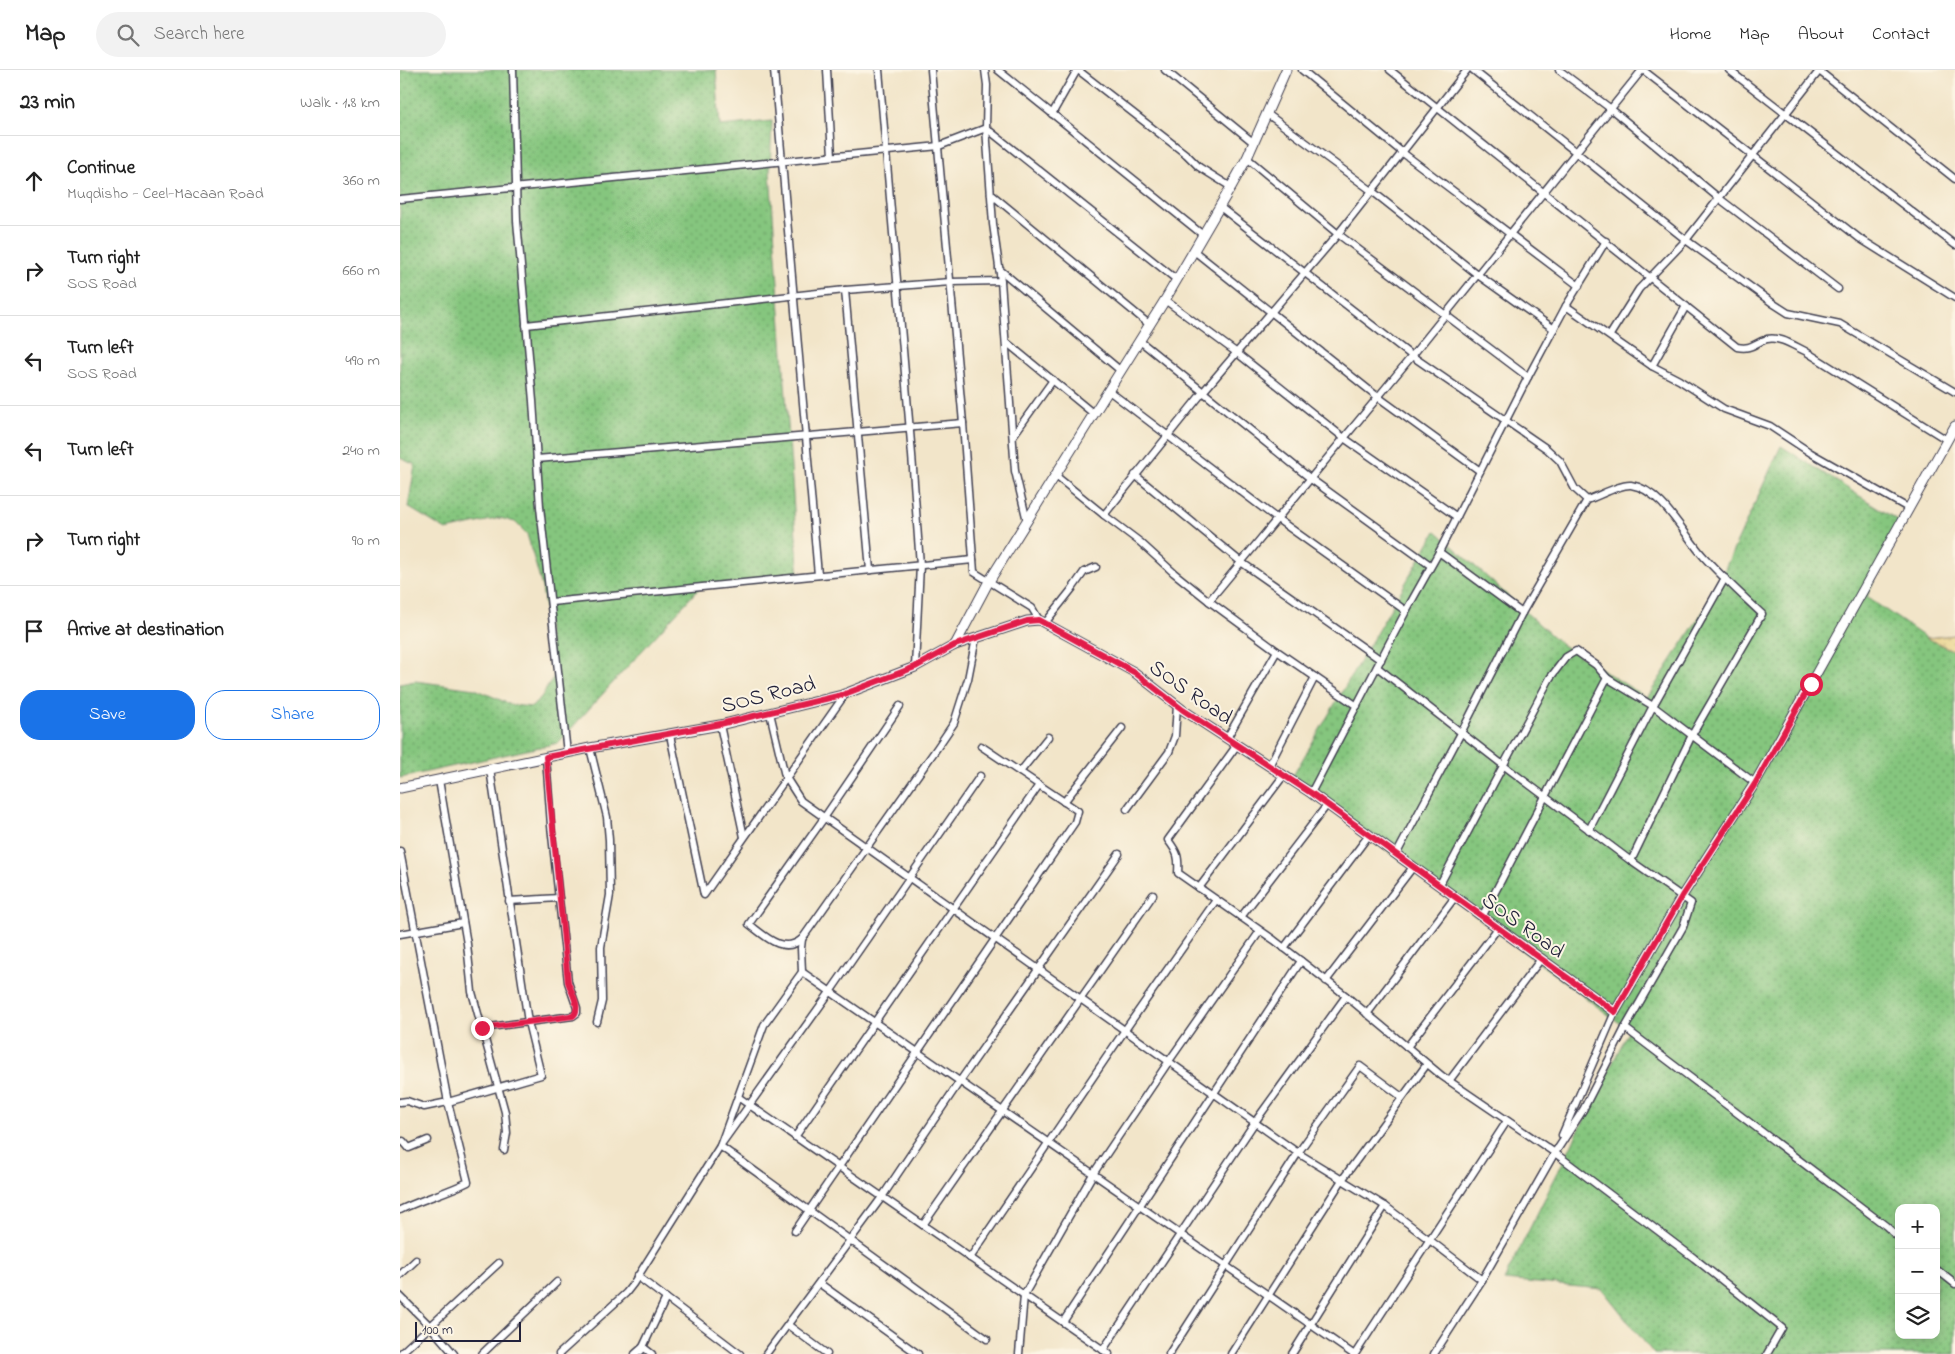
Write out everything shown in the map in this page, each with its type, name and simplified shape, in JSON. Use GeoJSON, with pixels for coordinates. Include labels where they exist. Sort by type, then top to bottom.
{"type":"FeatureCollection","features":[{"type":"Feature","properties":{"kind":"street"},"geometry":{"type":"LineString","coordinates":[[513,70],[517,221],[540,508],[567,753]]}},
{"type":"Feature","properties":{"kind":"street"},"geometry":{"type":"LineString","coordinates":[[774,70],[818,575]]}},
{"type":"Feature","properties":{"kind":"street"},"geometry":{"type":"LineString","coordinates":[[827,70],[832,156]]}},
{"type":"Feature","properties":{"kind":"street"},"geometry":{"type":"LineString","coordinates":[[878,70],[910,428],[920,565],[915,667]]}},
{"type":"Feature","properties":{"kind":"street"},"geometry":{"type":"LineString","coordinates":[[931,70],[951,282],[974,572],[988,583],[1032,608],[1042,621],[1072,589],[1084,572],[1096,567]]}},
{"type":"Feature","properties":{"kind":"street"},"geometry":{"type":"LineString","coordinates":[[985,70],[987,85],[986,128],[1006,342],[1015,470],[1027,521]]}},
{"type":"Feature","properties":{"kind":"street"},"geometry":{"type":"LineString","coordinates":[[998,70],[1203,235]]}},
{"type":"Feature","properties":{"kind":"street"},"geometry":{"type":"LineString","coordinates":[[1052,114],[1077,70],[1187,155],[1199,167],[1231,187]]}},
{"type":"Feature","properties":{"kind":"street"},"geometry":{"type":"LineString","coordinates":[[1165,70],[1254,143]]}},
{"type":"Feature","properties":{"kind":"street"},"geometry":{"type":"LineString","coordinates":[[955,645],[988,583],[1150,325],[1220,207],[1247,158],[1286,70]]}},
{"type":"Feature","properties":{"kind":"street"},"geometry":{"type":"LineString","coordinates":[[1302,70],[1403,152],[1579,286]]}},
{"type":"Feature","properties":{"kind":"street"},"geometry":{"type":"LineString","coordinates":[[1390,70],[1737,346],[1746,349],[1769,339],[1783,340],[1805,351],[1947,440]]}},
{"type":"Feature","properties":{"kind":"street"},"geometry":{"type":"LineString","coordinates":[[1104,515],[1203,392],[1338,234],[1467,70]]}},
{"type":"Feature","properties":{"kind":"street"},"geometry":{"type":"LineString","coordinates":[[1473,70],[1686,240],[1788,313],[1840,324],[1955,392]]}},
{"type":"Feature","properties":{"kind":"street"},"geometry":{"type":"LineString","coordinates":[[1559,70],[1611,109],[1720,199],[1838,289]]}},
{"type":"Feature","properties":{"kind":"street"},"geometry":{"type":"LineString","coordinates":[[1209,601],[1445,316],[1642,70],[1858,238],[1955,298]]}},
{"type":"Feature","properties":{"kind":"street"},"geometry":{"type":"LineString","coordinates":[[1729,70],[1955,245]]}},
{"type":"Feature","properties":{"kind":"street"},"geometry":{"type":"LineString","coordinates":[[1610,335],[1639,289],[1686,240],[1720,199],[1819,70],[1955,180]]}},
{"type":"Feature","properties":{"kind":"street"},"geometry":{"type":"LineString","coordinates":[[1266,113],[1372,191],[1478,275],[1554,329]]}},
{"type":"Feature","properties":{"kind":"street"},"geometry":{"type":"LineString","coordinates":[[400,199],[938,146],[986,128]]}},
{"type":"Feature","properties":{"kind":"street"},"geometry":{"type":"LineString","coordinates":[[986,128],[1177,280]]}},
{"type":"Feature","properties":{"kind":"street"},"geometry":{"type":"LineString","coordinates":[[1247,158],[1338,234],[1445,316],[1528,376]]}},
{"type":"Feature","properties":{"kind":"street"},"geometry":{"type":"LineString","coordinates":[[991,194],[1150,325]]}},
{"type":"Feature","properties":{"kind":"street"},"geometry":{"type":"LineString","coordinates":[[1220,207],[1412,356],[1547,449],[1560,461],[1575,489],[1588,500]]}},
{"type":"Feature","properties":{"kind":"street"},"geometry":{"type":"LineString","coordinates":[[1311,793],[1439,552],[1528,376],[1566,306],[1606,241]]}},
{"type":"Feature","properties":{"kind":"street"},"geometry":{"type":"LineString","coordinates":[[1194,251],[1378,397],[1480,471]]}},
{"type":"Feature","properties":{"kind":"street"},"geometry":{"type":"LineString","coordinates":[[999,269],[1121,371]]}},
{"type":"Feature","properties":{"kind":"street"},"geometry":{"type":"LineString","coordinates":[[526,325],[845,290],[951,282],[1000,281]]}},
{"type":"Feature","properties":{"kind":"street"},"geometry":{"type":"LineString","coordinates":[[845,290],[870,570]]}},
{"type":"Feature","properties":{"kind":"street"},"geometry":{"type":"LineString","coordinates":[[1165,300],[1237,353],[1344,438],[1456,517]]}},
{"type":"Feature","properties":{"kind":"street"},"geometry":{"type":"LineString","coordinates":[[1566,306],[1652,366],[1679,380],[1724,409],[1770,426],[1818,457],[1908,508]]}},
{"type":"Feature","properties":{"kind":"street"},"geometry":{"type":"LineString","coordinates":[[1652,366],[1686,306]]}},
{"type":"Feature","properties":{"kind":"street"},"geometry":{"type":"LineString","coordinates":[[1140,341],[1311,479],[1430,566]]}},
{"type":"Feature","properties":{"kind":"street"},"geometry":{"type":"LineString","coordinates":[[1006,342],[1094,414]]}},
{"type":"Feature","properties":{"kind":"street"},"geometry":{"type":"LineString","coordinates":[[1013,436],[1053,380]]}},
{"type":"Feature","properties":{"kind":"street"},"geometry":{"type":"LineString","coordinates":[[1109,391],[1276,518],[1406,611]]}},
{"type":"Feature","properties":{"kind":"street"},"geometry":{"type":"LineString","coordinates":[[537,459],[963,423]]}},
{"type":"Feature","properties":{"kind":"street"},"geometry":{"type":"LineString","coordinates":[[1555,1153],[1615,1012],[1682,896],[1755,784],[1955,426]]}},
{"type":"Feature","properties":{"kind":"street"},"geometry":{"type":"LineString","coordinates":[[1136,475],[1241,562],[1381,660]]}},
{"type":"Feature","properties":{"kind":"street"},"geometry":{"type":"LineString","coordinates":[[1056,476],[1140,542],[1209,601],[1276,651],[1357,706]]}},
{"type":"Feature","properties":{"kind":"street"},"geometry":{"type":"LineString","coordinates":[[1396,855],[1462,733],[1522,613],[1588,500],[1617,488],[1631,485],[1650,494],[1667,509],[1702,556],[1762,614],[1692,735],[1630,861]]}},
{"type":"Feature","properties":{"kind":"street"},"geometry":{"type":"LineString","coordinates":[[1439,552],[1522,613]]}},
{"type":"Feature","properties":{"kind":"street"},"geometry":{"type":"LineString","coordinates":[[551,602],[973,560]]}},
{"type":"Feature","properties":{"kind":"street"},"geometry":{"type":"LineString","coordinates":[[1588,830],[1653,706],[1725,578]]}},
{"type":"Feature","properties":{"kind":"street","name":"SOS Road"},"geometry":{"type":"LineString","coordinates":[[400,788],[590,748],[670,735],[770,713],[846,693],[915,667],[955,645],[1027,621],[1042,621],[1134,672],[1177,705],[1311,793],[1615,1012]]}},
{"type":"Feature","properties":{"kind":"street"},"geometry":{"type":"LineString","coordinates":[[900,706],[749,924],[771,941],[783,945],[795,945],[802,939],[954,722],[968,679],[976,638]]}},
{"type":"Feature","properties":{"kind":"street"},"geometry":{"type":"LineString","coordinates":[[1227,738],[1276,651]]}},
{"type":"Feature","properties":{"kind":"street"},"geometry":{"type":"LineString","coordinates":[[1439,886],[1550,678],[1566,657],[1576,651],[1596,665],[1606,678],[1653,706],[1755,784]]}},
{"type":"Feature","properties":{"kind":"street"},"geometry":{"type":"LineString","coordinates":[[1377,667],[1588,830],[1691,903],[1683,927],[1625,1028],[1583,1110],[1555,1153],[1482,1280],[1434,1354]]}},
{"type":"Feature","properties":{"kind":"street"},"geometry":{"type":"LineString","coordinates":[[1269,766],[1315,677]]}},
{"type":"Feature","properties":{"kind":"street"},"geometry":{"type":"LineString","coordinates":[[1482,917],[1606,678]]}},
{"type":"Feature","properties":{"kind":"street"},"geometry":{"type":"LineString","coordinates":[[670,735],[704,895],[846,693]]}},
{"type":"Feature","properties":{"kind":"street"},"geometry":{"type":"LineString","coordinates":[[1127,809],[1169,752],[1175,736],[1177,705]]}},
{"type":"Feature","properties":{"kind":"street"},"geometry":{"type":"LineString","coordinates":[[770,713],[786,778],[801,801],[1298,1153],[1385,1206],[1482,1280]]}},
{"type":"Feature","properties":{"kind":"street"},"geometry":{"type":"LineString","coordinates":[[720,724],[744,837]]}},
{"type":"Feature","properties":{"kind":"street"},"geometry":{"type":"LineString","coordinates":[[1064,802],[1122,728]]}},
{"type":"Feature","properties":{"kind":"street"},"geometry":{"type":"LineString","coordinates":[[1020,772],[1048,737]]}},
{"type":"Feature","properties":{"kind":"street"},"geometry":{"type":"LineString","coordinates":[[1237,745],[1168,840],[1179,859],[1178,873],[1284,948],[1346,996],[1449,1081],[1555,1153],[1694,1258],[1782,1328],[1767,1354]]}},
{"type":"Feature","properties":{"kind":"street"},"geometry":{"type":"LineString","coordinates":[[795,1231],[1076,822],[1078,811],[981,746]]}},
{"type":"Feature","properties":{"kind":"street"},"geometry":{"type":"LineString","coordinates":[[590,748],[607,817],[609,840],[610,895],[601,947],[602,1001],[597,1022]]}},
{"type":"Feature","properties":{"kind":"street"},"geometry":{"type":"LineString","coordinates":[[482,1028],[573,1016],[577,1013],[568,982],[546,757]]}},
{"type":"Feature","properties":{"kind":"street"},"geometry":{"type":"LineString","coordinates":[[400,1102],[424,1107],[448,1102],[541,1075],[528,1022],[490,769]]}},
{"type":"Feature","properties":{"kind":"street"},"geometry":{"type":"LineString","coordinates":[[1199,888],[1284,775]]}},
{"type":"Feature","properties":{"kind":"street"},"geometry":{"type":"LineString","coordinates":[[559,1354],[626,1293],[720,1146],[750,1106],[980,776]]}},
{"type":"Feature","properties":{"kind":"street"},"geometry":{"type":"LineString","coordinates":[[439,780],[463,923],[472,992],[505,1112],[507,1133],[504,1150]]}},
{"type":"Feature","properties":{"kind":"street"},"geometry":{"type":"LineString","coordinates":[[795,1137],[1039,785]]}},
{"type":"Feature","properties":{"kind":"street"},"geometry":{"type":"LineString","coordinates":[[1241,917],[1327,805]]}},
{"type":"Feature","properties":{"kind":"street"},"geometry":{"type":"LineString","coordinates":[[1284,948],[1368,834]]}},
{"type":"Feature","properties":{"kind":"street"},"geometry":{"type":"LineString","coordinates":[[400,851],[448,1102],[468,1182],[448,1192],[419,1200],[400,1210]]}},
{"type":"Feature","properties":{"kind":"street"},"geometry":{"type":"LineString","coordinates":[[766,1354],[882,1197],[960,1081],[1119,854]]}},
{"type":"Feature","properties":{"kind":"street"},"geometry":{"type":"LineString","coordinates":[[1326,981],[1413,867]]}},
{"type":"Feature","properties":{"kind":"street"},"geometry":{"type":"LineString","coordinates":[[923,1225],[1153,895]]}},
{"type":"Feature","properties":{"kind":"street"},"geometry":{"type":"LineString","coordinates":[[1367,1014],[1455,897]]}},
{"type":"Feature","properties":{"kind":"street"},"geometry":{"type":"LineString","coordinates":[[510,901],[559,898]]}},
{"type":"Feature","properties":{"kind":"street"},"geometry":{"type":"LineString","coordinates":[[970,1258],[1216,900]]}},
{"type":"Feature","properties":{"kind":"street"},"geometry":{"type":"LineString","coordinates":[[400,934],[463,923]]}},
{"type":"Feature","properties":{"kind":"street"},"geometry":{"type":"LineString","coordinates":[[1407,1047],[1498,928]]}},
{"type":"Feature","properties":{"kind":"street"},"geometry":{"type":"LineString","coordinates":[[1019,1354],[1024,1295],[1093,1174],[1168,1061],[1260,930]]}},
{"type":"Feature","properties":{"kind":"street"},"geometry":{"type":"LineString","coordinates":[[720,1146],[764,1025],[802,972],[802,939]]}},
{"type":"Feature","properties":{"kind":"street"},"geometry":{"type":"LineString","coordinates":[[1449,1081],[1541,959]]}},
{"type":"Feature","properties":{"kind":"street"},"geometry":{"type":"LineString","coordinates":[[1063,1322],[1301,961]]}},
{"type":"Feature","properties":{"kind":"street"},"geometry":{"type":"LineString","coordinates":[[802,972],[1354,1354],[1507,1121]]}},
{"type":"Feature","properties":{"kind":"street"},"geometry":{"type":"LineString","coordinates":[[1103,1350],[1255,1122],[1346,996]]}},
{"type":"Feature","properties":{"kind":"street"},"geometry":{"type":"LineString","coordinates":[[1625,1028],[1895,1234]]}},
{"type":"Feature","properties":{"kind":"street"},"geometry":{"type":"LineString","coordinates":[[1231,1354],[1342,1180],[1427,1064]]}},
{"type":"Feature","properties":{"kind":"street"},"geometry":{"type":"LineString","coordinates":[[1169,1354],[1298,1153],[1360,1066],[1402,1097]]}},
{"type":"Feature","properties":{"kind":"street"},"geometry":{"type":"LineString","coordinates":[[738,1097],[1109,1354]]}},
{"type":"Feature","properties":{"kind":"street"},"geometry":{"type":"LineString","coordinates":[[400,1142],[403,1141],[409,1148],[428,1140]]}},
{"type":"Feature","properties":{"kind":"street"},"geometry":{"type":"LineString","coordinates":[[720,1146],[986,1339]]}},
{"type":"Feature","properties":{"kind":"street"},"geometry":{"type":"LineString","coordinates":[[1292,1354],[1385,1206]]}},
{"type":"Feature","properties":{"kind":"street"},"geometry":{"type":"LineString","coordinates":[[400,1276],[416,1260]]}},
{"type":"Feature","properties":{"kind":"street"},"geometry":{"type":"LineString","coordinates":[[400,1354],[499,1262]]}},
{"type":"Feature","properties":{"kind":"street"},"geometry":{"type":"LineString","coordinates":[[1940,1272],[1955,1284]]}},
{"type":"Feature","properties":{"kind":"street"},"geometry":{"type":"LineString","coordinates":[[637,1276],[740,1354]]}},
{"type":"Feature","properties":{"kind":"street"},"geometry":{"type":"LineString","coordinates":[[482,1354],[557,1282]]}},
{"type":"Feature","properties":{"kind":"street"},"geometry":{"type":"LineString","coordinates":[[819,1283],[918,1354]]}},
{"type":"Feature","properties":{"kind":"street"},"geometry":{"type":"LineString","coordinates":[[400,1296],[430,1326],[454,1354]]}},
{"type":"Feature","properties":{"kind":"street"},"geometry":{"type":"LineString","coordinates":[[640,1354],[666,1298]]}},
{"type":"Feature","properties":{"kind":"street"},"geometry":{"type":"LineString","coordinates":[[788,1325],[828,1354]]}},
{"type":"Feature","properties":{"kind":"street"},"geometry":{"type":"LineString","coordinates":[[635,1354],[643,1347]]}},
{"type":"Feature","properties":{"kind":"street"},"geometry":{"type":"LineString","coordinates":[[643,1347],[652,1354]]}},
{"type":"Feature","properties":{"kind":"green space"},"geometry":{"type":"Polygon","coordinates":[[[400,70],[716,70],[720,126],[772,121],[770,172],[799,579],[702,585],[558,743],[400,778],[400,684],[415,681],[475,689],[512,705],[532,707],[542,696],[554,676],[542,587],[527,534],[515,522],[500,518],[446,530],[408,507],[415,465],[400,458],[400,70]]]}},
{"type":"Feature","properties":{"kind":"green space"},"geometry":{"type":"Polygon","coordinates":[[[1781,446],[1899,521],[1867,597],[1926,638],[1955,651],[1955,1354],[1654,1354],[1602,1289],[1504,1280],[1629,1030],[1291,779],[1436,531],[1561,644],[1647,698],[1711,599],[1781,446]]]}},
{"type":"Feature","properties":{"kind":"sand"},"geometry":{"type":"Polygon","coordinates":[[[1955,635],[1955,651],[1926,638],[1955,635]]]}},
{"type":"Feature","properties":{"kind":"route"},"geometry":{"type":"LineString","coordinates":[[482,1028],[573,1016],[577,1013],[576,1003],[568,982],[551,826],[546,757],[670,735],[842,695],[915,667],[955,645],[1027,621],[1039,620],[1072,636],[1134,672],[1183,710],[1311,793],[1615,1012],[1682,896],[1755,784],[1811,684]]}}]}
